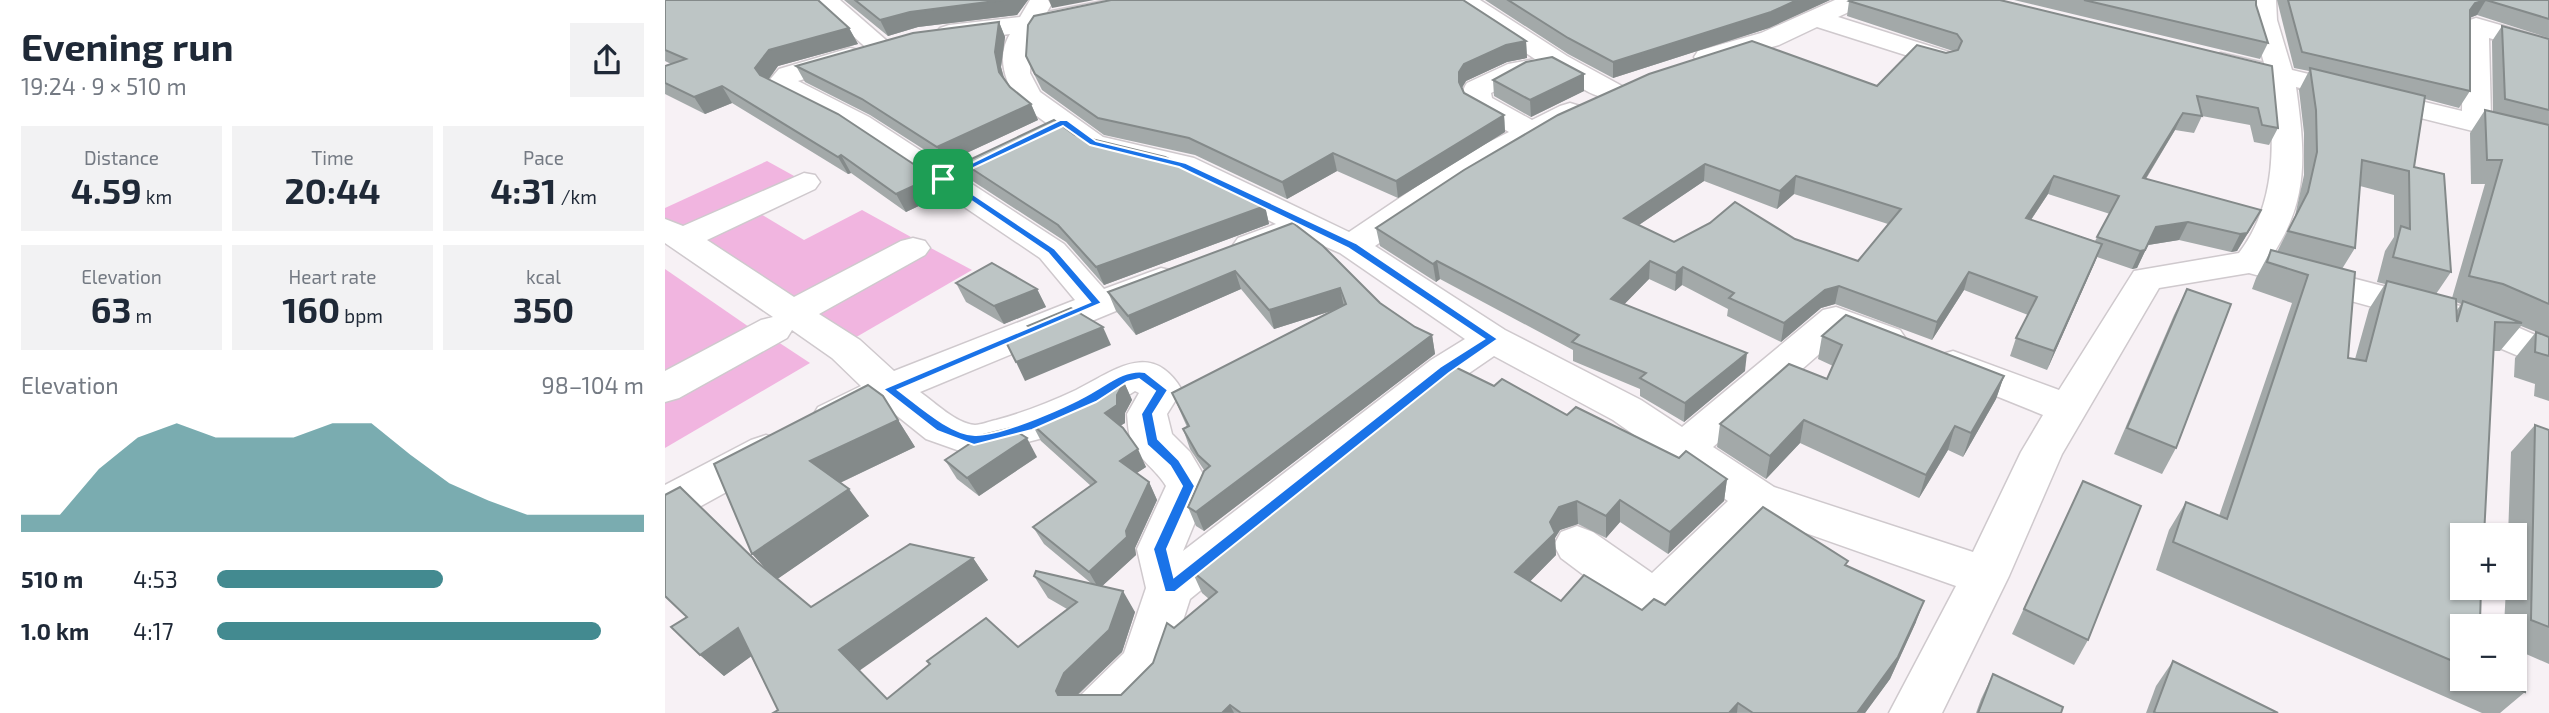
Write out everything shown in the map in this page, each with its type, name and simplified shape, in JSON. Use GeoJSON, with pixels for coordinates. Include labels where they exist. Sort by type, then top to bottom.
{"type":"FeatureCollection","features":[{"type":"Feature","properties":{"kind":"street"},"geometry":{"type":"LineString","coordinates":[[825,0],[902,42]]}},
{"type":"Feature","properties":{"kind":"street"},"geometry":{"type":"LineString","coordinates":[[1097,303],[1052,251],[955,173],[781,83],[789,75],[1012,14],[1145,0]]}},
{"type":"Feature","properties":{"kind":"street"},"geometry":{"type":"LineString","coordinates":[[1463,0],[1557,62],[1612,92]]}},
{"type":"Feature","properties":{"kind":"street"},"geometry":{"type":"LineString","coordinates":[[1680,66],[1770,39],[1855,0]]}},
{"type":"Feature","properties":{"kind":"street"},"geometry":{"type":"LineString","coordinates":[[2250,262],[2269,236],[2280,210],[2288,158],[2275,51],[2261,13],[2264,0]]}},
{"type":"Feature","properties":{"kind":"street"},"geometry":{"type":"LineString","coordinates":[[1012,14],[1019,40],[1016,73],[1051,128],[1093,143],[1183,165],[1352,246],[1492,339],[1627,410],[1758,499],[1985,576]]}},
{"type":"Feature","properties":{"kind":"street"},"geometry":{"type":"LineString","coordinates":[[1816,18],[1944,59]]}},
{"type":"Feature","properties":{"kind":"street"},"geometry":{"type":"LineString","coordinates":[[2476,124],[2476,26],[2549,47]]}},
{"type":"Feature","properties":{"kind":"street"},"geometry":{"type":"LineString","coordinates":[[2198,56],[2548,141]]}},
{"type":"Feature","properties":{"kind":"street"},"geometry":{"type":"LineString","coordinates":[[1530,131],[1478,102],[1477,89],[1518,70],[1557,62]]}},
{"type":"Feature","properties":{"kind":"street"},"geometry":{"type":"LineString","coordinates":[[1352,246],[1476,161],[1530,131],[1646,79]]}},
{"type":"Feature","properties":{"kind":"street"},"geometry":{"type":"LineString","coordinates":[[673,234],[804,182]]}},
{"type":"Feature","properties":{"kind":"street"},"geometry":{"type":"LineString","coordinates":[[1226,254],[1304,225]]}},
{"type":"Feature","properties":{"kind":"street"},"geometry":{"type":"LineString","coordinates":[[673,234],[783,321],[846,349],[889,389],[941,428],[974,440],[1028,427],[1092,399],[1123,379],[1141,375],[1162,390],[1147,414],[1152,441],[1175,463],[1188,486],[1160,549],[1170,588],[1145,666],[1099,713]]}},
{"type":"Feature","properties":{"kind":"street"},"geometry":{"type":"LineString","coordinates":[[665,388],[913,248]]}},
{"type":"Feature","properties":{"kind":"street"},"geometry":{"type":"LineString","coordinates":[[1915,713],[1985,576],[2042,452],[2147,279],[2250,262],[2470,321],[2549,356]]}},
{"type":"Feature","properties":{"kind":"street"},"geometry":{"type":"LineString","coordinates":[[665,505],[889,389],[1187,269]]}},
{"type":"Feature","properties":{"kind":"street"},"geometry":{"type":"LineString","coordinates":[[1685,449],[1836,319],[2068,409]]}},
{"type":"Feature","properties":{"kind":"street"},"geometry":{"type":"LineString","coordinates":[[1170,588],[1444,370],[1492,339]]}},
{"type":"Feature","properties":{"kind":"street"},"geometry":{"type":"LineString","coordinates":[[1577,545],[1650,598],[1659,597],[1758,499]]}},
{"type":"Feature","properties":{"kind":"shaded area"},"geometry":{"type":"Polygon","coordinates":[[[767,161],[796,177],[679,232],[665,224],[665,208],[767,161]]]}},
{"type":"Feature","properties":{"kind":"shaded area"},"geometry":{"type":"Polygon","coordinates":[[[862,210],[911,237],[789,304],[694,244],[759,213],[804,240],[862,210]]]}},
{"type":"Feature","properties":{"kind":"shaded area"},"geometry":{"type":"Polygon","coordinates":[[[927,246],[972,270],[846,343],[801,315],[927,246]]]}},
{"type":"Feature","properties":{"kind":"shaded area"},"geometry":{"type":"Polygon","coordinates":[[[665,269],[752,329],[665,375],[665,269]]]}},
{"type":"Feature","properties":{"kind":"shaded area"},"geometry":{"type":"Polygon","coordinates":[[[763,332],[810,363],[665,448],[665,385],[763,332]]]}},
{"type":"Feature","properties":{"kind":"building"},"geometry":{"type":"Polygon","coordinates":[[[665,0],[818,0],[849,28],[769,50],[755,68],[760,75],[838,114],[933,177],[896,194],[841,155],[838,157],[722,86],[694,97],[665,83],[665,66],[686,59],[665,50],[665,0]]]}},
{"type":"Feature","properties":{"kind":"building"},"geometry":{"type":"Polygon","coordinates":[[[855,0],[1003,0],[910,12],[880,20],[855,0]]]}},
{"type":"Feature","properties":{"kind":"building"},"geometry":{"type":"Polygon","coordinates":[[[1111,0],[1463,0],[1526,41],[1506,45],[1464,64],[1459,72],[1459,82],[1464,93],[1504,115],[1396,181],[1333,153],[1282,182],[1189,138],[1098,118],[1035,74],[1026,56],[1028,25],[1034,16],[1111,0]]]}},
{"type":"Feature","properties":{"kind":"building"},"geometry":{"type":"Polygon","coordinates":[[[1508,0],[1797,0],[1771,12],[1613,62],[1568,38],[1508,0]]]}},
{"type":"Feature","properties":{"kind":"building"},"geometry":{"type":"Polygon","coordinates":[[[2000,0],[2272,66],[2278,128],[2262,125],[2258,108],[2197,96],[2202,116],[2183,113],[2143,178],[2261,210],[2247,233],[2240,234],[2188,222],[2156,227],[2145,250],[2140,251],[2097,237],[2119,196],[2054,176],[2026,218],[2102,244],[2054,351],[2016,338],[2037,297],[1969,272],[1937,322],[1839,286],[1825,290],[1784,323],[1729,298],[1734,293],[1683,267],[1676,273],[1650,261],[1611,299],[1747,353],[1685,403],[1640,378],[1646,373],[1572,342],[1579,335],[1437,261],[1433,264],[1376,228],[1464,170],[1558,115],[1649,74],[1752,41],[1877,86],[1917,45],[1946,53],[1958,50],[1962,41],[1957,34],[1849,1],[2000,0]],[[1705,164],[1624,218],[1674,242],[1710,223],[1735,202],[1795,239],[1858,261],[1901,209],[1796,176],[1780,191],[1705,164]]]}},
{"type":"Feature","properties":{"kind":"building"},"geometry":{"type":"Polygon","coordinates":[[[2084,0],[2256,0],[2268,43],[2084,0]]]}},
{"type":"Feature","properties":{"kind":"building"},"geometry":{"type":"Polygon","coordinates":[[[2288,0],[2486,0],[2475,3],[2470,10],[2470,91],[2302,52],[2288,0]]]}},
{"type":"Feature","properties":{"kind":"building"},"geometry":{"type":"Polygon","coordinates":[[[2486,0],[2549,0],[2549,19],[2486,0]]]}},
{"type":"Feature","properties":{"kind":"building"},"geometry":{"type":"Polygon","coordinates":[[[999,22],[995,52],[999,72],[1010,87],[1031,104],[937,147],[862,99],[796,66],[913,33],[999,22]]]}},
{"type":"Feature","properties":{"kind":"building"},"geometry":{"type":"Polygon","coordinates":[[[2502,26],[2549,39],[2549,110],[2505,99],[2502,26]]]}},
{"type":"Feature","properties":{"kind":"building"},"geometry":{"type":"Polygon","coordinates":[[[1552,57],[1584,74],[1530,100],[1493,80],[1526,62],[1552,57]]]}},
{"type":"Feature","properties":{"kind":"building"},"geometry":{"type":"Polygon","coordinates":[[[2310,68],[2425,96],[2414,167],[2444,174],[2451,272],[2393,257],[2401,226],[2410,229],[2409,171],[2362,160],[2355,248],[2288,231],[2308,192],[2317,152],[2316,110],[2310,68]]]}},
{"type":"Feature","properties":{"kind":"building"},"geometry":{"type":"Polygon","coordinates":[[[2485,110],[2549,125],[2549,304],[2503,284],[2469,276],[2502,160],[2487,160],[2485,110]]]}},
{"type":"Feature","properties":{"kind":"building"},"geometry":{"type":"Polygon","coordinates":[[[1054,120],[1075,135],[1165,157],[1265,206],[1096,267],[1058,225],[963,163],[1054,120]]]}},
{"type":"Feature","properties":{"kind":"building"},"geometry":{"type":"Polygon","coordinates":[[[1293,223],[1323,246],[1380,303],[1432,335],[1196,512],[1188,507],[1204,471],[1210,466],[1198,455],[1183,429],[1189,426],[1172,393],[1346,304],[1340,288],[1269,310],[1235,271],[1128,316],[1108,292],[1293,223]]]}},
{"type":"Feature","properties":{"kind":"building"},"geometry":{"type":"Polygon","coordinates":[[[2271,250],[2355,272],[2348,358],[2366,361],[2387,281],[2456,299],[2457,322],[2463,301],[2522,323],[2495,322],[2485,523],[2450,523],[2450,600],[2481,600],[2480,614],[2450,614],[2450,660],[2173,542],[2186,502],[2227,519],[2308,275],[2267,262],[2271,250]]]}},
{"type":"Feature","properties":{"kind":"building"},"geometry":{"type":"Polygon","coordinates":[[[992,263],[1037,289],[994,306],[956,283],[992,263]]]}},
{"type":"Feature","properties":{"kind":"building"},"geometry":{"type":"Polygon","coordinates":[[[2187,289],[2231,304],[2176,448],[2127,428],[2187,289]]]}},
{"type":"Feature","properties":{"kind":"building"},"geometry":{"type":"Polygon","coordinates":[[[1071,308],[1103,327],[1016,362],[1005,340],[1033,329],[1028,326],[1071,308]]]}},
{"type":"Feature","properties":{"kind":"building"},"geometry":{"type":"Polygon","coordinates":[[[1846,315],[2004,376],[1971,433],[1955,426],[1926,475],[1804,420],[1770,456],[1720,424],[1789,364],[1827,379],[1842,345],[1822,336],[1846,315]]]}},
{"type":"Feature","properties":{"kind":"building"},"geometry":{"type":"Polygon","coordinates":[[[2536,332],[2549,337],[2549,356],[2535,352],[2536,332]]]}},
{"type":"Feature","properties":{"kind":"building"},"geometry":{"type":"Polygon","coordinates":[[[1451,365],[1494,386],[1502,379],[1567,415],[1576,407],[1679,458],[1686,451],[1727,479],[1670,532],[1620,500],[1606,516],[1577,501],[1559,507],[1550,522],[1555,533],[1515,572],[1561,601],[1584,575],[1642,610],[1654,599],[1665,605],[1763,507],[1848,561],[1845,565],[1924,601],[1898,657],[1857,713],[1753,713],[1738,703],[1729,713],[1241,713],[1230,705],[1222,713],[773,713],[778,710],[738,628],[700,655],[671,627],[687,617],[665,596],[665,495],[680,487],[757,562],[811,607],[910,544],[973,558],[839,650],[887,699],[930,664],[927,661],[986,618],[1018,647],[1077,602],[1034,576],[1036,571],[1123,591],[1109,630],[1064,673],[1056,691],[1058,695],[1121,695],[1153,663],[1167,623],[1174,628],[1217,592],[1192,571],[1451,365]]]}},
{"type":"Feature","properties":{"kind":"building"},"geometry":{"type":"Polygon","coordinates":[[[1121,380],[1124,382],[1117,395],[1117,405],[1105,413],[1123,428],[1138,449],[1120,461],[1149,482],[1126,531],[1127,537],[1089,572],[1033,527],[1096,482],[1032,424],[1099,394],[1121,380]]]}},
{"type":"Feature","properties":{"kind":"building"},"geometry":{"type":"Polygon","coordinates":[[[868,385],[883,396],[898,420],[810,461],[849,489],[752,554],[714,464],[868,385]]]}},
{"type":"Feature","properties":{"kind":"building"},"geometry":{"type":"Polygon","coordinates":[[[2535,425],[2549,430],[2549,627],[2531,620],[2535,425]]]}},
{"type":"Feature","properties":{"kind":"building"},"geometry":{"type":"Polygon","coordinates":[[[1011,428],[1027,438],[967,478],[945,460],[983,435],[1011,428]]]}},
{"type":"Feature","properties":{"kind":"building"},"geometry":{"type":"Polygon","coordinates":[[[2083,481],[2141,506],[2088,640],[2024,609],[2083,481]]]}},
{"type":"Feature","properties":{"kind":"building"},"geometry":{"type":"Polygon","coordinates":[[[2173,661],[2278,713],[2156,713],[2154,712],[2173,661]]]}},
{"type":"Feature","properties":{"kind":"building"},"geometry":{"type":"Polygon","coordinates":[[[1993,674],[2063,707],[2061,713],[1978,713],[1993,674]]]}},
{"type":"Feature","properties":{"kind":"route"},"geometry":{"type":"LineString","coordinates":[[1063,122],[1093,143],[1183,165],[1352,246],[1492,339],[1444,370],[1170,588],[1160,549],[1188,486],[1175,463],[1152,441],[1147,414],[1162,390],[1141,375],[1123,379],[1092,399],[1028,427],[974,440],[941,428],[889,389],[1097,303],[1052,251],[943,179],[1063,122]]}}]}
